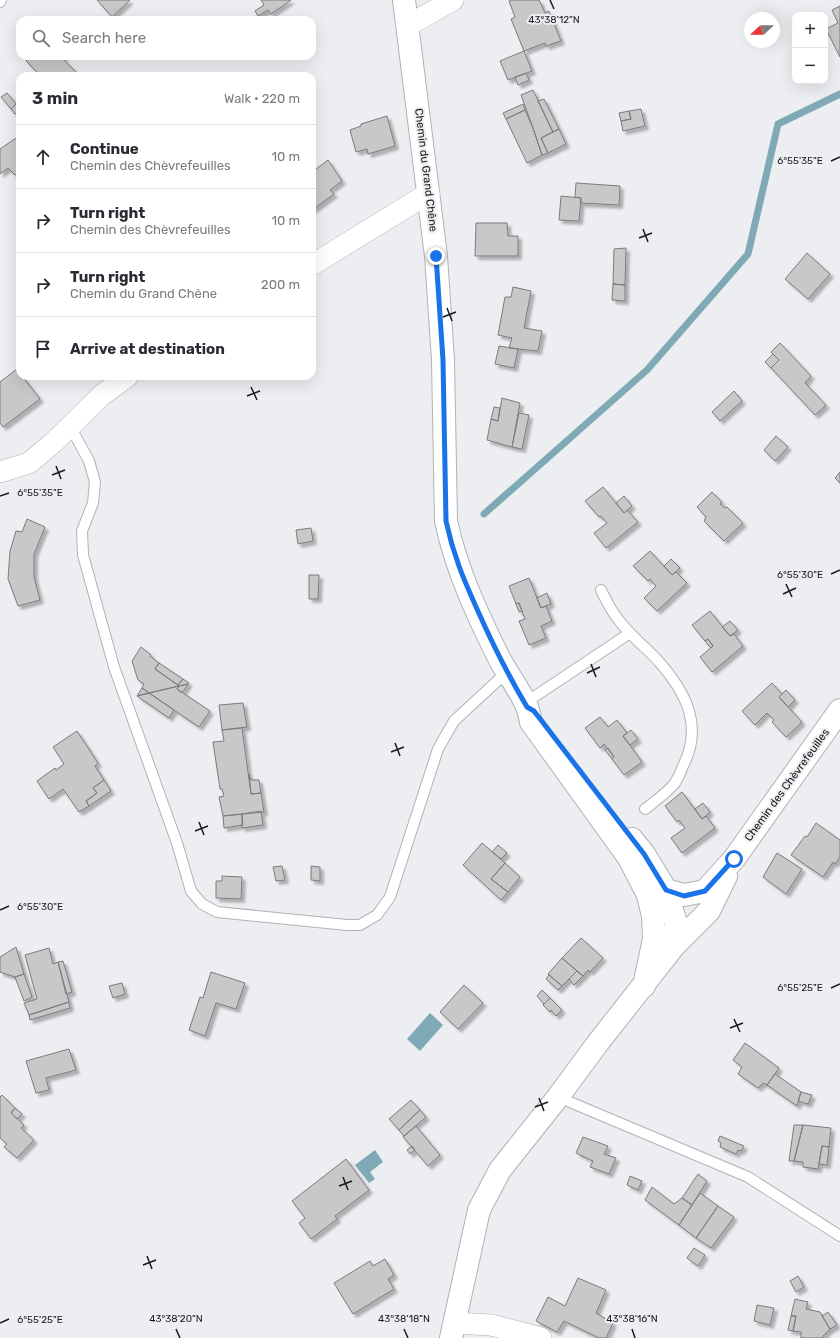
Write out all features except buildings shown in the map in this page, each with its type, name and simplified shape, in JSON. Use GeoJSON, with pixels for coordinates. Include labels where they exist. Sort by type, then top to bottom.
{"type":"FeatureCollection","features":[{"type":"Feature","properties":{"kind":"main road","name":"Chemin du Grand Chêne"},"geometry":{"type":"LineString","coordinates":[[404,0],[436,256],[443,360],[446,521],[451,543],[458,567],[500,660],[526,705],[531,722],[630,858],[648,895],[653,916],[654,939],[644,986]]}},
{"type":"Feature","properties":{"kind":"main road","name":"Chemin du Grand Chêne"},"geometry":{"type":"LineString","coordinates":[[526,705],[534,711],[644,854],[666,890],[676,923],[674,946]]}},
{"type":"Feature","properties":{"kind":"main road","name":"Chemin des Chèvrefeuilles"},"geometry":{"type":"LineString","coordinates":[[654,939],[676,923],[734,859],[840,710]]}},
{"type":"Feature","properties":{"kind":"main road","name":"Chemin des Chèvrefeuilles"},"geometry":{"type":"LineString","coordinates":[[674,946],[709,911],[734,859]]}},
{"type":"Feature","properties":{"kind":"main road"},"geometry":{"type":"LineString","coordinates":[[666,890],[684,896],[705,891]]}},
{"type":"Feature","properties":{"kind":"main road"},"geometry":{"type":"LineString","coordinates":[[452,1330],[479,1210],[500,1170],[674,946]]}},
{"type":"Feature","properties":{"kind":"street"},"geometry":{"type":"LineString","coordinates":[[407,26],[454,0]]}},
{"type":"Feature","properties":{"kind":"street"},"geometry":{"type":"LineString","coordinates":[[316,263],[429,193]]}},
{"type":"Feature","properties":{"kind":"street"},"geometry":{"type":"LineString","coordinates":[[0,472],[29,463],[54,442],[102,395],[123,380]]}},
{"type":"Feature","properties":{"kind":"street"},"geometry":{"type":"LineString","coordinates":[[452,1330],[490,1325],[540,1338]]}},
{"type":"Feature","properties":{"kind":"lane"},"geometry":{"type":"LineString","coordinates":[[70,426],[89,461],[95,482],[93,503],[82,531],[83,555],[114,667],[177,843],[191,891],[202,904],[217,912],[347,925],[360,925],[378,915],[390,897],[438,749],[454,721],[507,672]]}},
{"type":"Feature","properties":{"kind":"lane"},"geometry":{"type":"LineString","coordinates":[[601,590],[617,619],[660,663],[679,689],[690,712],[693,732],[692,745],[685,763],[675,782],[663,795],[645,809]]}},
{"type":"Feature","properties":{"kind":"lane"},"geometry":{"type":"LineString","coordinates":[[526,705],[630,633]]}},
{"type":"Feature","properties":{"kind":"lane"},"geometry":{"type":"LineString","coordinates":[[558,1097],[748,1177],[840,1236]]}},
{"type":"Feature","properties":{"kind":"water"},"geometry":{"type":"Polygon","coordinates":[[[430,1013],[443,1025],[420,1051],[407,1039],[430,1013]]]}},
{"type":"Feature","properties":{"kind":"water"},"geometry":{"type":"Polygon","coordinates":[[[375,1150],[383,1162],[370,1172],[375,1179],[369,1183],[355,1165],[375,1150]]]}},
{"type":"Feature","properties":{"kind":"waterway"},"geometry":{"type":"LineString","coordinates":[[484,514],[647,370],[748,254],[778,124],[840,94]]}},
{"type":"Feature","properties":{"kind":"route"},"geometry":{"type":"LineString","coordinates":[[436,256],[443,360],[446,521],[458,567],[500,660],[527,707],[534,711],[644,854],[666,890],[684,896],[705,891],[734,859]]}}]}
